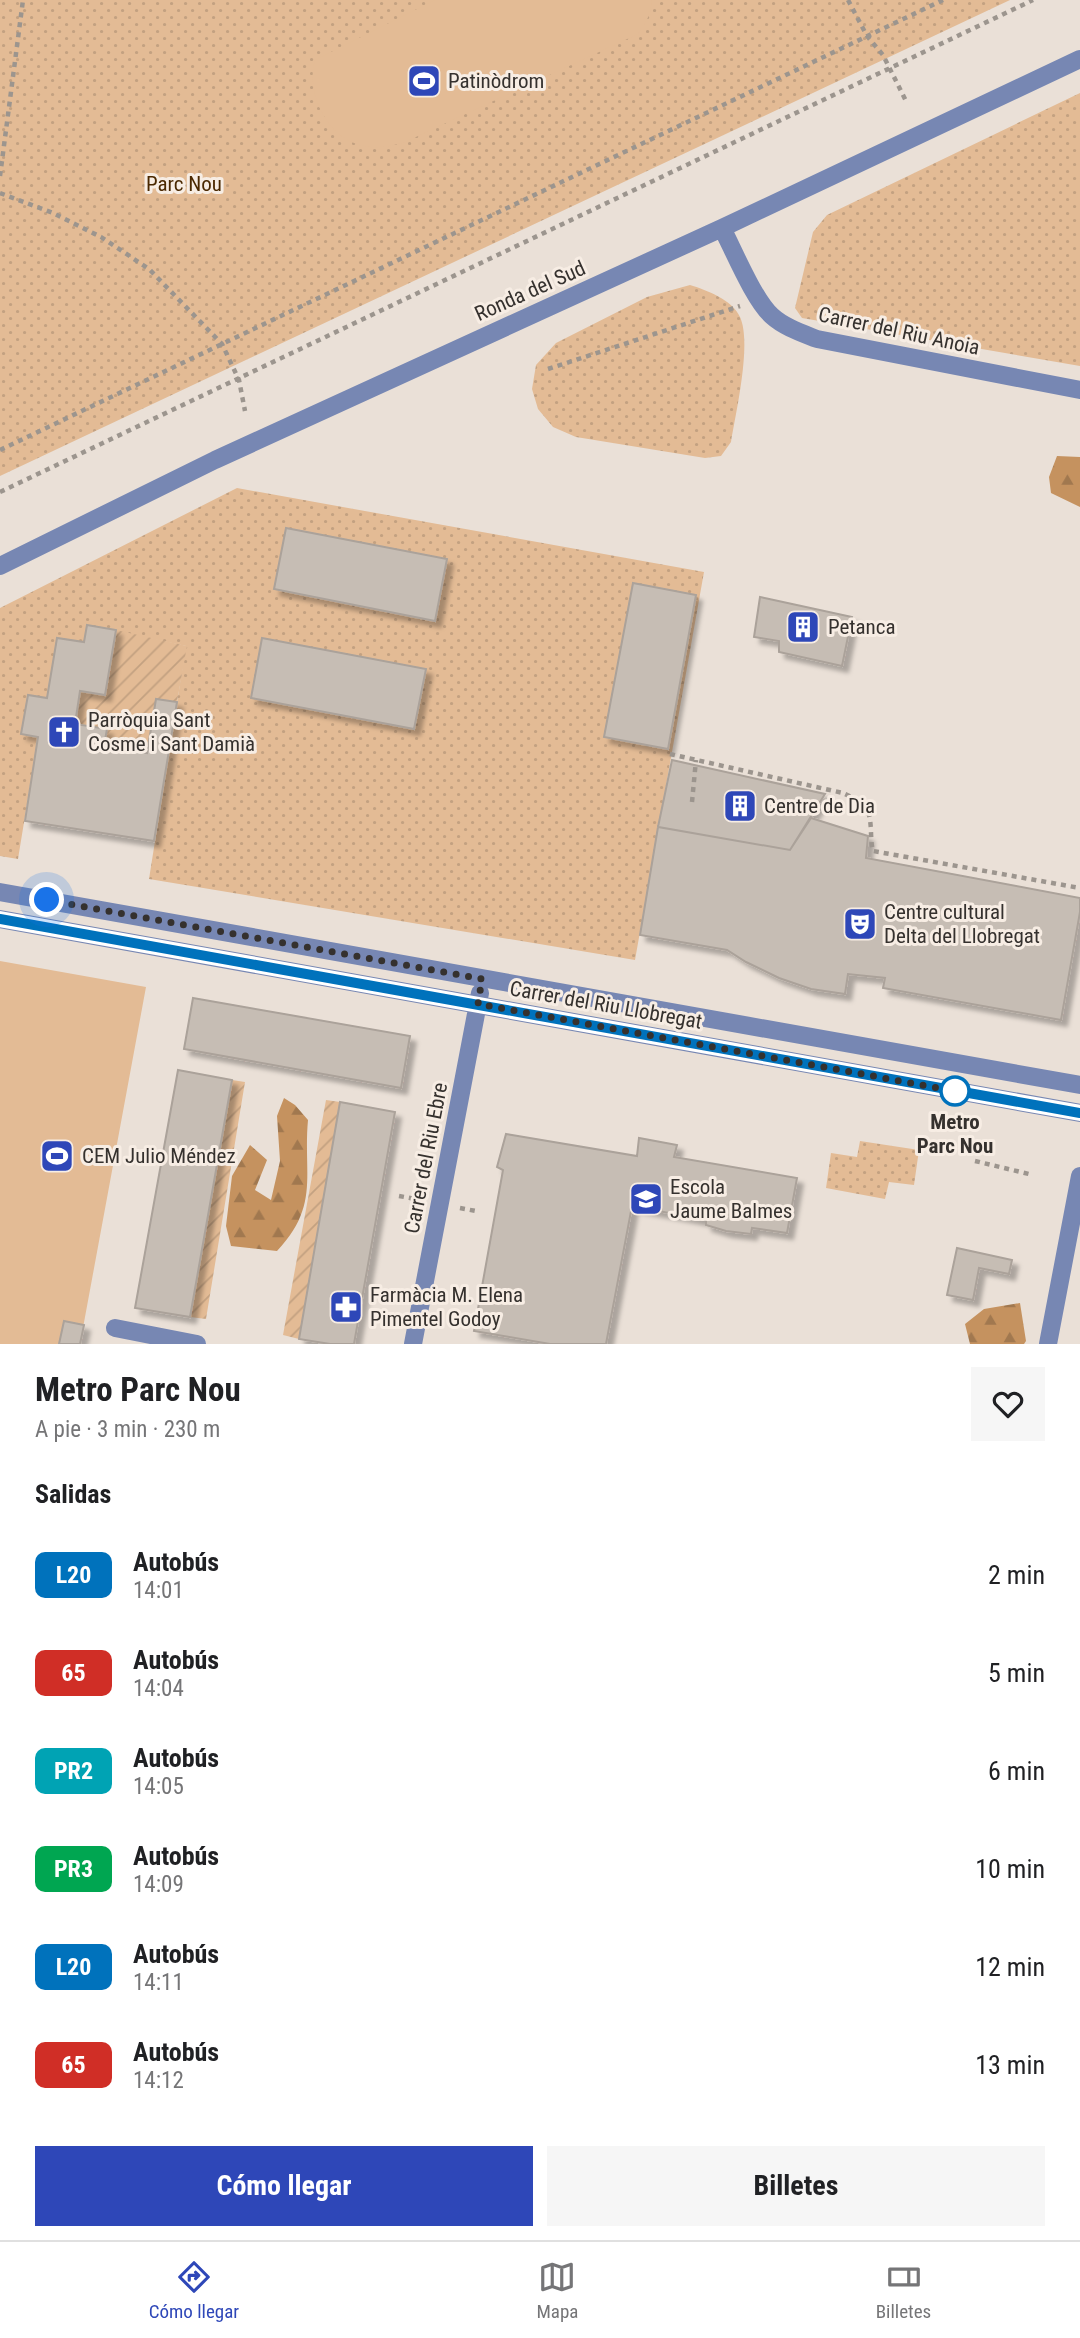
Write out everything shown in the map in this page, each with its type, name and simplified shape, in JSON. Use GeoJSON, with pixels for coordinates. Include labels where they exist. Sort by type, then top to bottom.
{"type":"FeatureCollection","features":[{"type":"Feature","properties":{"kind":"street","name":"Ronda del Sud"},"geometry":{"type":"LineString","coordinates":[[0,566],[215,460],[722,228],[1080,59]]}},
{"type":"Feature","properties":{"kind":"street","name":"Carrer del Riu Anoia"},"geometry":{"type":"LineString","coordinates":[[722,228],[771,316],[794,330],[817,340],[1080,390]]}},
{"type":"Feature","properties":{"kind":"street","name":"Carrer del Riu Llobregat"},"geometry":{"type":"LineString","coordinates":[[0,892],[1080,1084]]}},
{"type":"Feature","properties":{"kind":"street","name":"Carrer del Riu Llobregat"},"geometry":{"type":"LineString","coordinates":[[0,919],[1080,1113]]}},
{"type":"Feature","properties":{"kind":"street","name":"Carrer del Riu Ebre"},"geometry":{"type":"LineString","coordinates":[[413,1344],[482,979]]}},
{"type":"Feature","properties":{"kind":"street"},"geometry":{"type":"LineString","coordinates":[[1048,1344],[1080,1176]]}},
{"type":"Feature","properties":{"kind":"street"},"geometry":{"type":"LineString","coordinates":[[115,1328],[197,1344]]}},
{"type":"Feature","properties":{"kind":"path"},"geometry":{"type":"LineString","coordinates":[[0,176],[23,0]]}},
{"type":"Feature","properties":{"kind":"path"},"geometry":{"type":"LineString","coordinates":[[848,0],[867,36],[883,55],[906,101]]}},
{"type":"Feature","properties":{"kind":"path"},"geometry":{"type":"LineString","coordinates":[[0,450],[943,0]]}},
{"type":"Feature","properties":{"kind":"path"},"geometry":{"type":"LineString","coordinates":[[0,492],[1033,0]]}},
{"type":"Feature","properties":{"kind":"path"},"geometry":{"type":"LineString","coordinates":[[0,193],[101,237],[149,270],[222,344],[239,380],[246,411]]}},
{"type":"Feature","properties":{"kind":"path"},"geometry":{"type":"LineString","coordinates":[[548,369],[761,300]]}},
{"type":"Feature","properties":{"kind":"path"},"geometry":{"type":"LineString","coordinates":[[670,754],[843,793],[864,805],[870,823],[873,851],[1080,888]]}},
{"type":"Feature","properties":{"kind":"path"},"geometry":{"type":"LineString","coordinates":[[692,802],[696,760]]}},
{"type":"Feature","properties":{"kind":"path"},"geometry":{"type":"LineString","coordinates":[[975,1161],[1029,1174]]}},
{"type":"Feature","properties":{"kind":"green space","name":"Parc Nou"},"geometry":{"type":"Polygon","coordinates":[[[0,0],[1010,0],[0,476],[0,0]]]}},
{"type":"Feature","properties":{"kind":"green space","name":"Patinòdrom"},"geometry":{"type":"Polygon","coordinates":[[[435,0],[652,0],[648,18],[638,34],[403,143],[372,147],[343,137],[326,119],[315,96],[315,60],[435,0]]]}},
{"type":"Feature","properties":{"kind":"green space"},"geometry":{"type":"Polygon","coordinates":[[[1080,93],[1080,366],[802,318],[795,308],[813,232],[827,215],[1080,93]]]}},
{"type":"Feature","properties":{"kind":"green space"},"geometry":{"type":"Polygon","coordinates":[[[690,285],[725,301],[740,317],[743,329],[744,360],[731,442],[721,456],[705,458],[576,437],[553,427],[538,409],[532,389],[536,365],[556,343],[647,297],[690,285]]]}},
{"type":"Feature","properties":{"kind":"green space"},"geometry":{"type":"Polygon","coordinates":[[[1057,456],[1080,457],[1080,507],[1051,493],[1049,477],[1057,456]]]}},
{"type":"Feature","properties":{"kind":"green space"},"geometry":{"type":"Polygon","coordinates":[[[237,488],[704,572],[635,960],[149,879],[186,646],[87,625],[84,642],[57,638],[47,698],[28,695],[21,734],[38,737],[18,859],[0,856],[0,608],[237,488]]]}},
{"type":"Feature","properties":{"kind":"green space"},"geometry":{"type":"Polygon","coordinates":[[[116,630],[187,646],[177,702],[156,699],[147,753],[104,746],[107,729],[75,724],[80,691],[105,695],[116,630]]]}},
{"type":"Feature","properties":{"kind":"green space","name":"CEM Julio Méndez"},"geometry":{"type":"Polygon","coordinates":[[[0,961],[146,987],[80,1344],[0,1344],[0,961]]]}},
{"type":"Feature","properties":{"kind":"green space"},"geometry":{"type":"Polygon","coordinates":[[[232,1080],[245,1082],[206,1319],[190,1317],[232,1080]]]}},
{"type":"Feature","properties":{"kind":"green space"},"geometry":{"type":"Polygon","coordinates":[[[284,1098],[295,1105],[308,1120],[307,1189],[299,1219],[277,1251],[231,1246],[226,1226],[232,1176],[250,1145],[267,1160],[255,1190],[271,1200],[280,1161],[277,1116],[284,1098]]]}},
{"type":"Feature","properties":{"kind":"green space"},"geometry":{"type":"Polygon","coordinates":[[[326,1100],[340,1102],[299,1339],[283,1335],[326,1100]]]}},
{"type":"Feature","properties":{"kind":"green space"},"geometry":{"type":"Polygon","coordinates":[[[860,1141],[919,1150],[914,1185],[889,1182],[885,1199],[826,1188],[831,1153],[857,1157],[860,1141]]]}},
{"type":"Feature","properties":{"kind":"green space"},"geometry":{"type":"Polygon","coordinates":[[[1020,1303],[1026,1341],[1024,1344],[970,1344],[965,1324],[984,1309],[1020,1303]]]}},
{"type":"Feature","properties":{"kind":"building"},"geometry":{"type":"Polygon","coordinates":[[[286,528],[447,559],[435,621],[274,589],[286,528]]]}},
{"type":"Feature","properties":{"kind":"building"},"geometry":{"type":"Polygon","coordinates":[[[633,583],[696,595],[668,749],[604,737],[633,583]]]}},
{"type":"Feature","properties":{"kind":"building","name":"Petanca"},"geometry":{"type":"Polygon","coordinates":[[[760,597],[852,617],[842,666],[779,652],[779,641],[754,637],[760,597]]]}},
{"type":"Feature","properties":{"kind":"building","name":"Parròquia Sant Cosme i Sant Damià"},"geometry":{"type":"Polygon","coordinates":[[[87,625],[116,630],[105,695],[80,691],[75,724],[107,729],[104,746],[147,753],[156,699],[177,702],[154,841],[25,821],[38,737],[21,734],[28,695],[47,698],[57,638],[84,642],[87,625]]]}},
{"type":"Feature","properties":{"kind":"building"},"geometry":{"type":"Polygon","coordinates":[[[262,638],[426,669],[414,729],[251,698],[262,638]]]}},
{"type":"Feature","properties":{"kind":"building","name":"Centre de Dia"},"geometry":{"type":"Polygon","coordinates":[[[672,760],[825,794],[790,850],[658,827],[672,760]]]}},
{"type":"Feature","properties":{"kind":"building","name":"Centre cultural Delta del Llobregat"},"geometry":{"type":"Polygon","coordinates":[[[811,818],[868,836],[866,858],[1080,898],[1080,912],[1061,1020],[883,988],[885,978],[848,974],[845,994],[811,989],[779,978],[727,950],[640,935],[658,827],[790,850],[811,818]]]}},
{"type":"Feature","properties":{"kind":"building"},"geometry":{"type":"Polygon","coordinates":[[[193,998],[410,1036],[401,1088],[184,1049],[193,998]]]}},
{"type":"Feature","properties":{"kind":"building"},"geometry":{"type":"Polygon","coordinates":[[[178,1070],[232,1080],[190,1317],[135,1308],[178,1070]]]}},
{"type":"Feature","properties":{"kind":"building"},"geometry":{"type":"Polygon","coordinates":[[[340,1102],[395,1112],[354,1344],[330,1344],[299,1339],[340,1102]]]}},
{"type":"Feature","properties":{"kind":"building"},"geometry":{"type":"Polygon","coordinates":[[[506,1134],[637,1156],[639,1138],[677,1145],[674,1157],[797,1178],[787,1233],[752,1228],[751,1234],[726,1231],[706,1225],[706,1220],[632,1206],[606,1344],[550,1344],[474,1331],[503,1170],[497,1167],[506,1134]]]}},
{"type":"Feature","properties":{"kind":"building"},"geometry":{"type":"Polygon","coordinates":[[[957,1248],[1012,1260],[1009,1274],[979,1268],[973,1300],[947,1295],[957,1248]]]}},
{"type":"Feature","properties":{"kind":"building"},"geometry":{"type":"Polygon","coordinates":[[[64,1321],[84,1325],[80,1344],[59,1344],[64,1321]]]}},
{"type":"Feature","properties":{"kind":"bus line","name":"L20"},"geometry":{"type":"LineString","coordinates":[[0,919],[1080,1113]]}},
{"type":"Feature","properties":{"kind":"place","name":"Patinòdrom"},"geometry":{"type":"Point","coordinates":[424,81]}},
{"type":"Feature","properties":{"kind":"place","name":"Petanca"},"geometry":{"type":"Point","coordinates":[803,627]}},
{"type":"Feature","properties":{"kind":"place","name":"Parròquia Sant Cosme i Sant Damià"},"geometry":{"type":"Point","coordinates":[64,732]}},
{"type":"Feature","properties":{"kind":"place","name":"Centre de Dia"},"geometry":{"type":"Point","coordinates":[740,806]}},
{"type":"Feature","properties":{"kind":"place","name":"Centre cultural Delta del Llobregat"},"geometry":{"type":"Point","coordinates":[860,924]}},
{"type":"Feature","properties":{"kind":"place","name":"Metro Parc Nou"},"geometry":{"type":"Point","coordinates":[955,1091]}},
{"type":"Feature","properties":{"kind":"place","name":"CEM Julio Méndez"},"geometry":{"type":"Point","coordinates":[57,1156]}},
{"type":"Feature","properties":{"kind":"place","name":"Escola Jaume Balmes"},"geometry":{"type":"Point","coordinates":[646,1199]}},
{"type":"Feature","properties":{"kind":"place","name":"Farmàcia M. Elena Pimentel Godoy"},"geometry":{"type":"Point","coordinates":[346,1307]}},
{"type":"Feature","properties":{"kind":"route"},"geometry":{"type":"LineString","coordinates":[[47,900],[482,979],[478,1004],[955,1091]]}}]}
